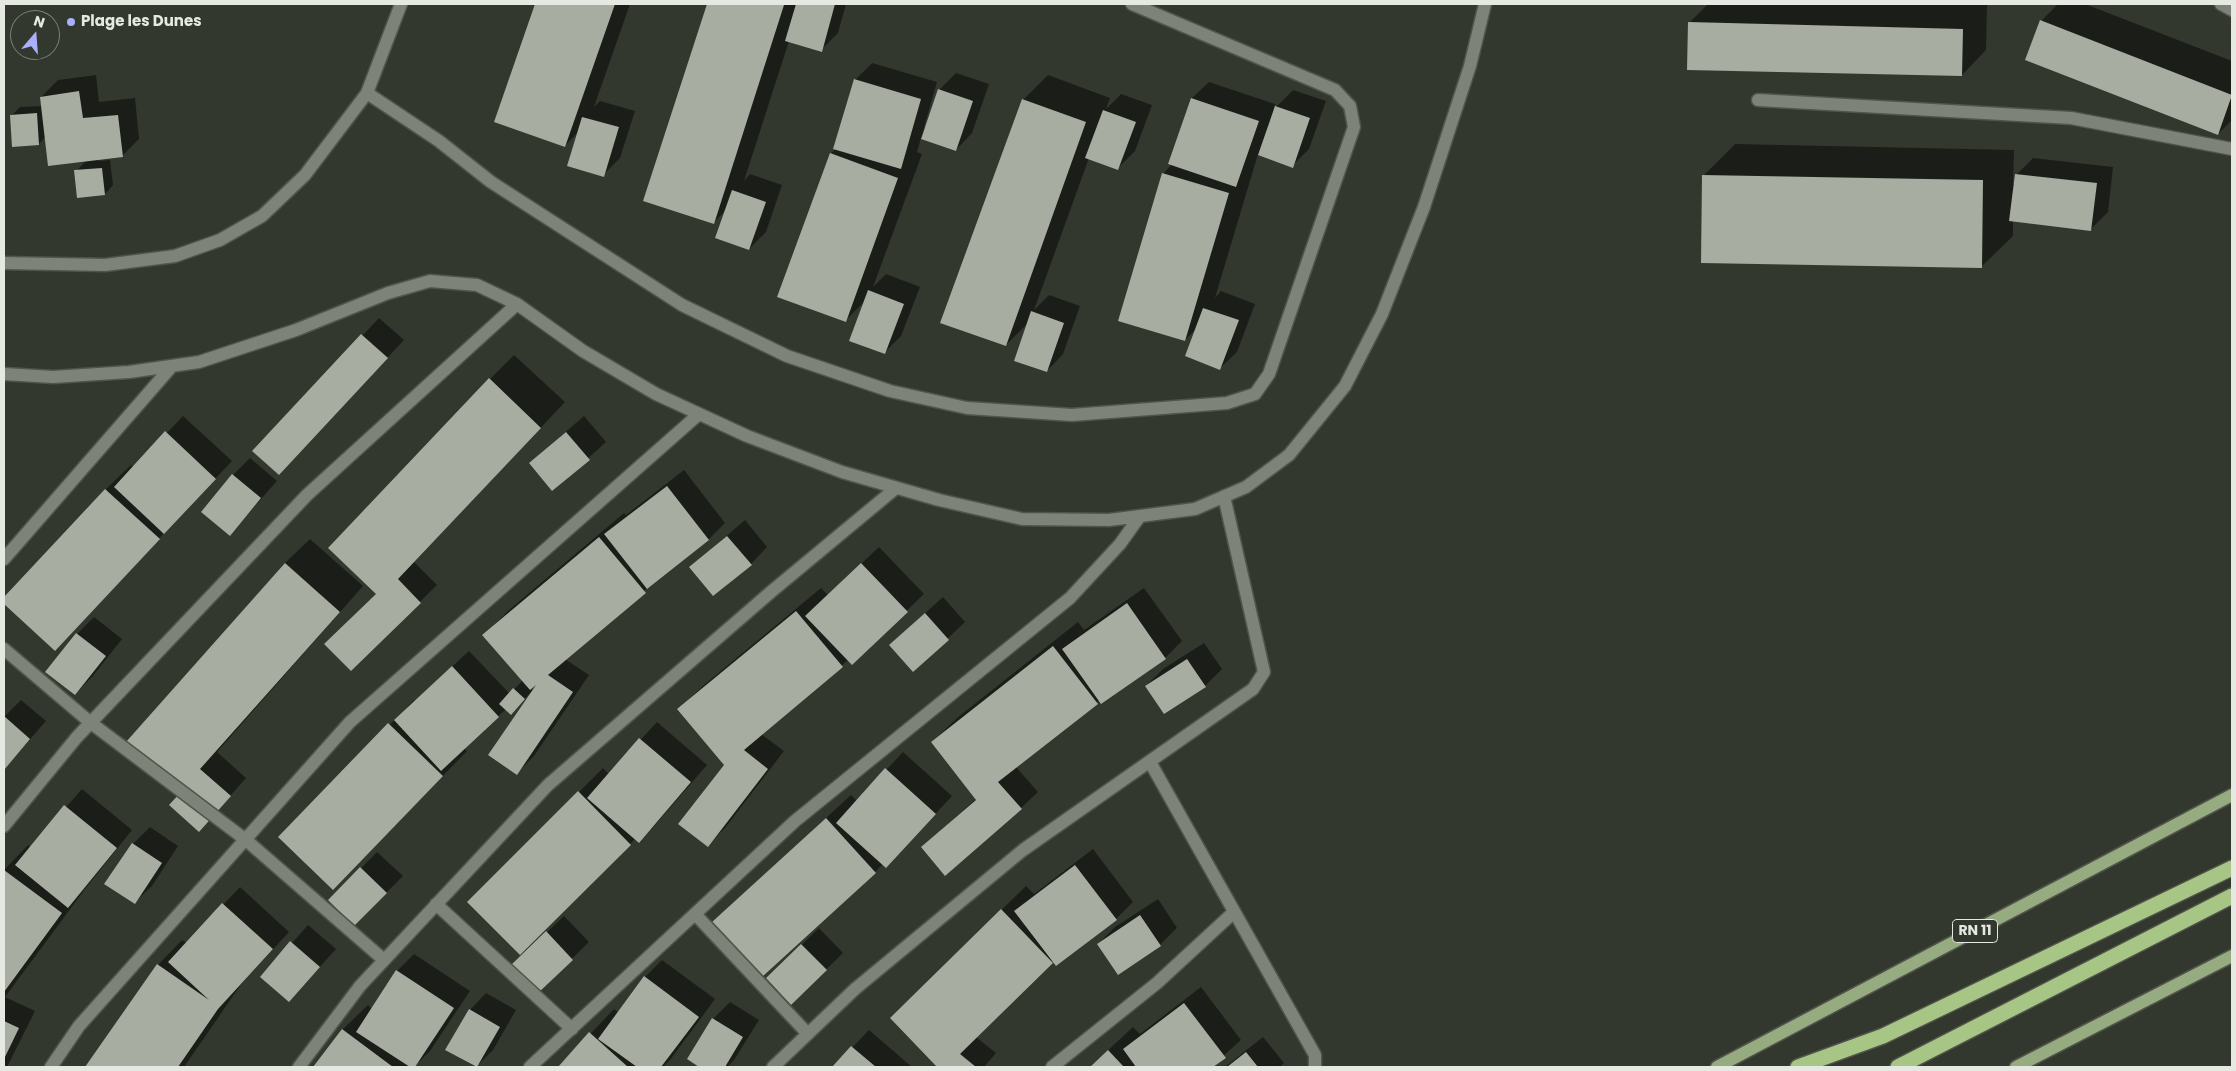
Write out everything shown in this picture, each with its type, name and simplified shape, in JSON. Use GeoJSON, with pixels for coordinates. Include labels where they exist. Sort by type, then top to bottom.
{"type":"FeatureCollection","features":[{"type":"Feature","properties":{"kind":"highway"},"geometry":{"type":"LineString","coordinates":[[1798,1067],[1883,1036],[2232,868]]}},
{"type":"Feature","properties":{"kind":"highway"},"geometry":{"type":"LineString","coordinates":[[1898,1067],[2232,896]]}},
{"type":"Feature","properties":{"kind":"main road","name":"RN 11"},"geometry":{"type":"LineString","coordinates":[[1716,1067],[2232,795]]}},
{"type":"Feature","properties":{"kind":"main road"},"geometry":{"type":"LineString","coordinates":[[2016,1067],[2232,956]]}},
{"type":"Feature","properties":{"kind":"street"},"geometry":{"type":"LineString","coordinates":[[4,263],[105,265],[175,256],[220,240],[262,216],[305,175],[368,93],[400,4]]}},
{"type":"Feature","properties":{"kind":"street"},"geometry":{"type":"LineString","coordinates":[[368,93],[439,141],[491,182],[682,305],[787,356],[890,391],[967,408],[1072,415],[1228,403],[1255,394],[1269,374],[1354,127],[1350,106],[1335,90],[1132,4]]}},
{"type":"Feature","properties":{"kind":"street"},"geometry":{"type":"LineString","coordinates":[[4,374],[53,377],[129,372],[199,362],[296,330],[388,293],[430,281],[477,285],[517,304],[583,351],[656,394],[747,436],[825,466],[896,488],[1022,519],[1109,520],[1195,509],[1246,487],[1289,456],[1345,386],[1382,314],[1424,207],[1470,66],[1485,4]]}},
{"type":"Feature","properties":{"kind":"street"},"geometry":{"type":"LineString","coordinates":[[2221,4],[2232,10]]}},
{"type":"Feature","properties":{"kind":"street"},"geometry":{"type":"LineString","coordinates":[[1758,100],[2070,118],[2232,148]]}},
{"type":"Feature","properties":{"kind":"street"},"geometry":{"type":"LineString","coordinates":[[4,826],[91,723],[307,495],[517,304]]}},
{"type":"Feature","properties":{"kind":"street"},"geometry":{"type":"LineString","coordinates":[[4,558],[172,366]]}},
{"type":"Feature","properties":{"kind":"street"},"geometry":{"type":"LineString","coordinates":[[51,1067],[79,1026],[350,722],[700,414]]}},
{"type":"Feature","properties":{"kind":"street"},"geometry":{"type":"LineString","coordinates":[[299,1067],[360,986],[548,785],[772,591],[896,488]]}},
{"type":"Feature","properties":{"kind":"street"},"geometry":{"type":"LineString","coordinates":[[773,1067],[855,989],[1023,850],[1253,689],[1264,672],[1224,496]]}},
{"type":"Feature","properties":{"kind":"street"},"geometry":{"type":"LineString","coordinates":[[530,1067],[795,821],[1070,598],[1120,544],[1140,516]]}},
{"type":"Feature","properties":{"kind":"street"},"geometry":{"type":"LineString","coordinates":[[4,649],[91,723],[246,840],[384,960]]}},
{"type":"Feature","properties":{"kind":"street"},"geometry":{"type":"LineString","coordinates":[[1150,762],[1315,1055],[1315,1067]]}},
{"type":"Feature","properties":{"kind":"street"},"geometry":{"type":"LineString","coordinates":[[436,904],[572,1029]]}},
{"type":"Feature","properties":{"kind":"street"},"geometry":{"type":"LineString","coordinates":[[1052,1067],[1157,983],[1234,912]]}},
{"type":"Feature","properties":{"kind":"street"},"geometry":{"type":"LineString","coordinates":[[695,914],[808,1034]]}},
{"type":"Feature","properties":{"kind":"building"},"geometry":{"type":"Polygon","coordinates":[[[535,4],[615,4],[565,147],[494,122],[535,4]]]}},
{"type":"Feature","properties":{"kind":"building"},"geometry":{"type":"Polygon","coordinates":[[[707,4],[784,5],[714,224],[643,201],[707,4]]]}},
{"type":"Feature","properties":{"kind":"building"},"geometry":{"type":"Polygon","coordinates":[[[796,4],[835,4],[822,52],[785,41],[796,4]]]}},
{"type":"Feature","properties":{"kind":"building"},"geometry":{"type":"Polygon","coordinates":[[[2040,20],[2232,95],[2218,135],[2025,60],[2040,20]]]}},
{"type":"Feature","properties":{"kind":"building"},"geometry":{"type":"Polygon","coordinates":[[[1688,22],[1963,29],[1962,76],[1687,70],[1688,22]]]}},
{"type":"Feature","properties":{"kind":"building"},"geometry":{"type":"Polygon","coordinates":[[[854,79],[921,99],[901,169],[833,149],[854,79]]]}},
{"type":"Feature","properties":{"kind":"building"},"geometry":{"type":"Polygon","coordinates":[[[938,89],[973,101],[956,151],[921,139],[938,89]]]}},
{"type":"Feature","properties":{"kind":"building"},"geometry":{"type":"Polygon","coordinates":[[[79,91],[83,118],[118,115],[123,157],[48,166],[40,97],[79,91]]]}},
{"type":"Feature","properties":{"kind":"building"},"geometry":{"type":"Polygon","coordinates":[[[1191,98],[1259,121],[1236,187],[1168,164],[1191,98]]]}},
{"type":"Feature","properties":{"kind":"building"},"geometry":{"type":"Polygon","coordinates":[[[1022,99],[1086,122],[1006,346],[940,323],[1022,99]]]}},
{"type":"Feature","properties":{"kind":"building"},"geometry":{"type":"Polygon","coordinates":[[[1275,106],[1310,118],[1293,168],[1258,155],[1275,106]]]}},
{"type":"Feature","properties":{"kind":"building"},"geometry":{"type":"Polygon","coordinates":[[[1103,110],[1136,122],[1118,170],[1085,158],[1103,110]]]}},
{"type":"Feature","properties":{"kind":"building"},"geometry":{"type":"Polygon","coordinates":[[[37,113],[39,145],[12,147],[10,115],[37,113]]]}},
{"type":"Feature","properties":{"kind":"building"},"geometry":{"type":"Polygon","coordinates":[[[582,117],[619,127],[604,177],[567,166],[582,117]]]}},
{"type":"Feature","properties":{"kind":"building"},"geometry":{"type":"Polygon","coordinates":[[[830,153],[898,178],[846,322],[777,297],[830,153]]]}},
{"type":"Feature","properties":{"kind":"building"},"geometry":{"type":"Polygon","coordinates":[[[102,168],[105,195],[77,198],[74,170],[102,168]]]}},
{"type":"Feature","properties":{"kind":"building"},"geometry":{"type":"Polygon","coordinates":[[[1162,173],[1229,193],[1185,341],[1118,321],[1162,173]]]}},
{"type":"Feature","properties":{"kind":"building"},"geometry":{"type":"Polygon","coordinates":[[[2015,174],[2097,183],[2091,231],[2009,221],[2015,174]]]}},
{"type":"Feature","properties":{"kind":"building"},"geometry":{"type":"Polygon","coordinates":[[[1702,175],[1983,180],[1982,268],[1701,263],[1702,175]]]}},
{"type":"Feature","properties":{"kind":"building"},"geometry":{"type":"Polygon","coordinates":[[[732,190],[766,202],[749,250],[715,238],[732,190]]]}},
{"type":"Feature","properties":{"kind":"building"},"geometry":{"type":"Polygon","coordinates":[[[868,290],[904,304],[885,354],[849,341],[868,290]]]}},
{"type":"Feature","properties":{"kind":"building"},"geometry":{"type":"Polygon","coordinates":[[[1203,308],[1239,320],[1220,370],[1185,356],[1203,308]]]}},
{"type":"Feature","properties":{"kind":"building"},"geometry":{"type":"Polygon","coordinates":[[[1031,311],[1064,323],[1047,372],[1014,361],[1031,311]]]}},
{"type":"Feature","properties":{"kind":"building"},"geometry":{"type":"Polygon","coordinates":[[[361,334],[388,358],[279,475],[252,451],[361,334]]]}},
{"type":"Feature","properties":{"kind":"building"},"geometry":{"type":"Polygon","coordinates":[[[489,378],[541,428],[398,579],[421,603],[351,671],[324,644],[376,594],[328,548],[489,378]]]}},
{"type":"Feature","properties":{"kind":"building"},"geometry":{"type":"Polygon","coordinates":[[[165,431],[216,479],[164,534],[114,487],[165,431]]]}},
{"type":"Feature","properties":{"kind":"building"},"geometry":{"type":"Polygon","coordinates":[[[566,432],[590,460],[552,491],[529,463],[566,432]]]}},
{"type":"Feature","properties":{"kind":"building"},"geometry":{"type":"Polygon","coordinates":[[[232,474],[261,498],[230,536],[201,512],[232,474]]]}},
{"type":"Feature","properties":{"kind":"building"},"geometry":{"type":"Polygon","coordinates":[[[667,486],[709,540],[647,589],[604,534],[667,486]]]}},
{"type":"Feature","properties":{"kind":"building"},"geometry":{"type":"Polygon","coordinates":[[[105,489],[160,539],[55,651],[4,604],[4,597],[105,489]]]}},
{"type":"Feature","properties":{"kind":"building"},"geometry":{"type":"Polygon","coordinates":[[[727,536],[752,565],[713,596],[689,567],[727,536]]]}},
{"type":"Feature","properties":{"kind":"building"},"geometry":{"type":"Polygon","coordinates":[[[599,537],[646,593],[548,675],[573,692],[517,775],[488,755],[536,685],[530,690],[482,635],[599,537]]]}},
{"type":"Feature","properties":{"kind":"building"},"geometry":{"type":"Polygon","coordinates":[[[285,563],[340,612],[200,769],[231,796],[199,832],[169,805],[182,791],[126,742],[285,563]]]}},
{"type":"Feature","properties":{"kind":"building"},"geometry":{"type":"Polygon","coordinates":[[[861,563],[908,612],[852,665],[805,616],[861,563]]]}},
{"type":"Feature","properties":{"kind":"building"},"geometry":{"type":"Polygon","coordinates":[[[1127,603],[1166,659],[1101,704],[1062,649],[1127,603]]]}},
{"type":"Feature","properties":{"kind":"building"},"geometry":{"type":"Polygon","coordinates":[[[796,611],[843,667],[744,750],[768,769],[708,847],[678,824],[724,765],[677,709],[796,611]]]}},
{"type":"Feature","properties":{"kind":"building"},"geometry":{"type":"Polygon","coordinates":[[[925,613],[949,640],[913,672],[889,645],[925,613]]]}},
{"type":"Feature","properties":{"kind":"building"},"geometry":{"type":"Polygon","coordinates":[[[76,633],[106,656],[75,695],[45,672],[76,633]]]}},
{"type":"Feature","properties":{"kind":"building"},"geometry":{"type":"Polygon","coordinates":[[[1053,646],[1098,704],[998,782],[1022,809],[945,876],[921,847],[976,800],[931,742],[1053,646]]]}},
{"type":"Feature","properties":{"kind":"building"},"geometry":{"type":"Polygon","coordinates":[[[1187,659],[1206,687],[1164,714],[1145,686],[1187,659]]]}},
{"type":"Feature","properties":{"kind":"building"},"geometry":{"type":"Polygon","coordinates":[[[452,666],[499,717],[441,771],[394,720],[452,666]]]}},
{"type":"Feature","properties":{"kind":"building"},"geometry":{"type":"Polygon","coordinates":[[[513,688],[525,699],[511,715],[499,704],[513,688]]]}},
{"type":"Feature","properties":{"kind":"building"},"geometry":{"type":"Polygon","coordinates":[[[4,716],[30,739],[4,770],[4,716]]]}},
{"type":"Feature","properties":{"kind":"building"},"geometry":{"type":"Polygon","coordinates":[[[388,723],[443,776],[333,890],[278,837],[388,723]]]}},
{"type":"Feature","properties":{"kind":"building"},"geometry":{"type":"Polygon","coordinates":[[[639,738],[691,782],[639,843],[587,798],[639,738]]]}},
{"type":"Feature","properties":{"kind":"building"},"geometry":{"type":"Polygon","coordinates":[[[885,768],[936,814],[886,868],[836,823],[885,768]]]}},
{"type":"Feature","properties":{"kind":"building"},"geometry":{"type":"Polygon","coordinates":[[[578,791],[631,845],[520,955],[467,902],[578,791]]]}},
{"type":"Feature","properties":{"kind":"building"},"geometry":{"type":"Polygon","coordinates":[[[64,805],[117,848],[68,908],[15,865],[64,805]]]}},
{"type":"Feature","properties":{"kind":"building"},"geometry":{"type":"Polygon","coordinates":[[[826,818],[876,873],[762,977],[712,922],[826,818]]]}},
{"type":"Feature","properties":{"kind":"building"},"geometry":{"type":"Polygon","coordinates":[[[132,843],[162,863],[135,904],[104,884],[132,843]]]}},
{"type":"Feature","properties":{"kind":"building"},"geometry":{"type":"Polygon","coordinates":[[[1075,865],[1117,920],[1056,966],[1014,911],[1075,865]]]}},
{"type":"Feature","properties":{"kind":"building"},"geometry":{"type":"Polygon","coordinates":[[[360,867],[387,893],[354,926],[328,900],[360,867]]]}},
{"type":"Feature","properties":{"kind":"building"},"geometry":{"type":"Polygon","coordinates":[[[4,870],[62,913],[4,992],[4,870]]]}},
{"type":"Feature","properties":{"kind":"building"},"geometry":{"type":"Polygon","coordinates":[[[222,903],[273,949],[218,1009],[178,1067],[85,1067],[157,964],[209,1000],[168,962],[222,903]]]}},
{"type":"Feature","properties":{"kind":"building"},"geometry":{"type":"Polygon","coordinates":[[[1001,909],[1053,963],[960,1054],[976,1067],[937,1067],[890,1018],[1001,909]]]}},
{"type":"Feature","properties":{"kind":"building"},"geometry":{"type":"Polygon","coordinates":[[[1140,915],[1161,946],[1118,975],[1097,944],[1140,915]]]}},
{"type":"Feature","properties":{"kind":"building"},"geometry":{"type":"Polygon","coordinates":[[[546,931],[573,960],[537,994],[510,966],[546,931]]]}},
{"type":"Feature","properties":{"kind":"building"},"geometry":{"type":"Polygon","coordinates":[[[290,941],[320,967],[289,1002],[260,977],[290,941]]]}},
{"type":"Feature","properties":{"kind":"building"},"geometry":{"type":"Polygon","coordinates":[[[801,944],[827,970],[791,1005],[766,978],[801,944]]]}},
{"type":"Feature","properties":{"kind":"building"},"geometry":{"type":"Polygon","coordinates":[[[396,970],[454,1008],[415,1067],[410,1067],[356,1032],[396,970]]]}},
{"type":"Feature","properties":{"kind":"building"},"geometry":{"type":"Polygon","coordinates":[[[644,976],[699,1017],[661,1067],[637,1067],[598,1039],[644,976]]]}},
{"type":"Feature","properties":{"kind":"building"},"geometry":{"type":"Polygon","coordinates":[[[1184,1003],[1226,1058],[1213,1067],[1136,1067],[1123,1049],[1184,1003]]]}},
{"type":"Feature","properties":{"kind":"building"},"geometry":{"type":"Polygon","coordinates":[[[469,1009],[500,1027],[477,1067],[445,1050],[469,1009]]]}},
{"type":"Feature","properties":{"kind":"building"},"geometry":{"type":"Polygon","coordinates":[[[712,1018],[743,1037],[725,1067],[699,1067],[687,1059],[712,1018]]]}},
{"type":"Feature","properties":{"kind":"building"},"geometry":{"type":"Polygon","coordinates":[[[4,1021],[19,1028],[4,1059],[4,1021]]]}},
{"type":"Feature","properties":{"kind":"building"},"geometry":{"type":"Polygon","coordinates":[[[342,1029],[393,1067],[313,1067],[342,1029]]]}},
{"type":"Feature","properties":{"kind":"building"},"geometry":{"type":"Polygon","coordinates":[[[589,1032],[628,1067],[558,1067],[589,1032]]]}},
{"type":"Feature","properties":{"kind":"building"},"geometry":{"type":"Polygon","coordinates":[[[851,1046],[876,1067],[832,1067],[851,1046]]]}},
{"type":"Feature","properties":{"kind":"building"},"geometry":{"type":"Polygon","coordinates":[[[1108,1050],[1124,1067],[1090,1067],[1108,1050]]]}},
{"type":"Feature","properties":{"kind":"building"},"geometry":{"type":"Polygon","coordinates":[[[1246,1052],[1258,1067],[1227,1067],[1246,1052]]]}},
{"type":"Feature","properties":{"kind":"place","name":"Plage les Dunes"},"geometry":{"type":"Point","coordinates":[71,22]}}]}
